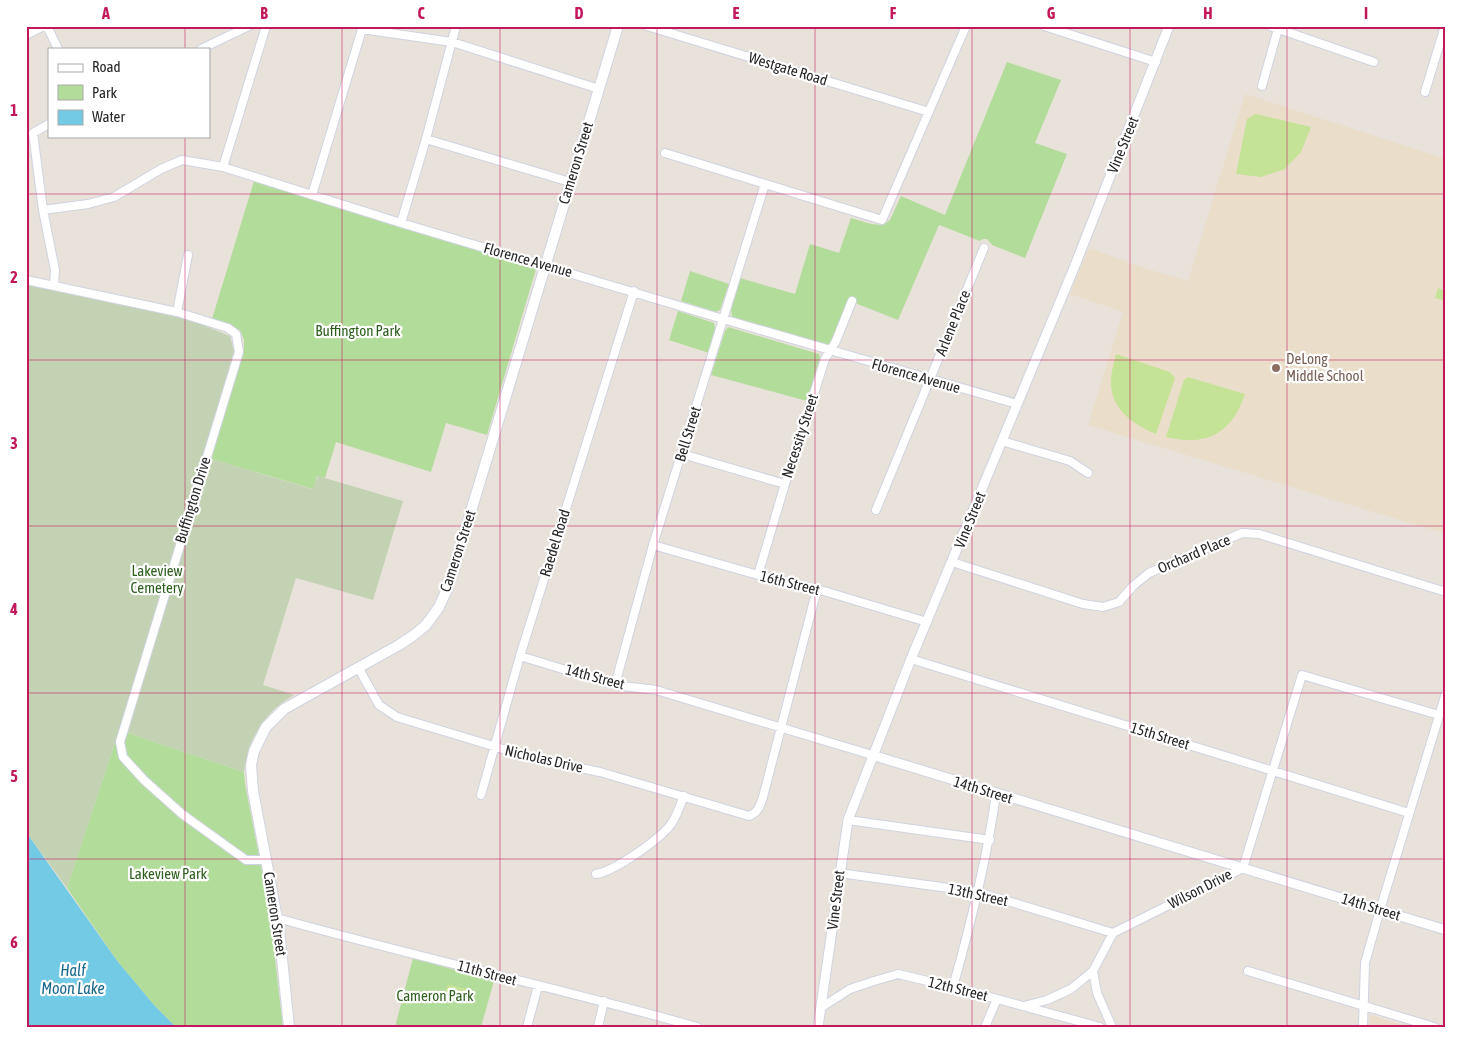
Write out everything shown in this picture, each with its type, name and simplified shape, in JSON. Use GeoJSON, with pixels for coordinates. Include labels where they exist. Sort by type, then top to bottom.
{"type":"FeatureCollection","features":[{"type":"Feature","properties":{"kind":"main road","name":"Cameron Street"},"geometry":{"type":"LineString","coordinates":[[289,1027],[277,918],[251,777],[253,758],[266,727],[284,709],[414,635],[439,607],[445,594],[618,26]]}},
{"type":"Feature","properties":{"kind":"street"},"geometry":{"type":"LineString","coordinates":[[26,35],[46,26],[57,48]]}},
{"type":"Feature","properties":{"kind":"street"},"geometry":{"type":"LineString","coordinates":[[203,48],[249,26]]}},
{"type":"Feature","properties":{"kind":"street"},"geometry":{"type":"LineString","coordinates":[[222,167],[266,26]]}},
{"type":"Feature","properties":{"kind":"street"},"geometry":{"type":"LineString","coordinates":[[401,223],[456,26]]}},
{"type":"Feature","properties":{"kind":"street","name":"Westgate Road"},"geometry":{"type":"LineString","coordinates":[[647,26],[929,112]]}},
{"type":"Feature","properties":{"kind":"street"},"geometry":{"type":"LineString","coordinates":[[665,154],[882,220],[966,26]]}},
{"type":"Feature","properties":{"kind":"street"},"geometry":{"type":"LineString","coordinates":[[1044,26],[1059,28],[1156,62]]}},
{"type":"Feature","properties":{"kind":"street","name":"Vine Street"},"geometry":{"type":"LineString","coordinates":[[818,1027],[848,820],[872,755],[1002,441],[1169,26]]}},
{"type":"Feature","properties":{"kind":"street"},"geometry":{"type":"LineString","coordinates":[[1270,26],[1374,62]]}},
{"type":"Feature","properties":{"kind":"street"},"geometry":{"type":"LineString","coordinates":[[1425,92],[1445,26]]}},
{"type":"Feature","properties":{"kind":"street"},"geometry":{"type":"LineString","coordinates":[[312,194],[362,27],[452,42],[599,89]]}},
{"type":"Feature","properties":{"kind":"street"},"geometry":{"type":"LineString","coordinates":[[1262,86],[1278,29]]}},
{"type":"Feature","properties":{"kind":"street"},"geometry":{"type":"LineString","coordinates":[[48,125],[33,133],[43,210],[56,270],[54,285]]}},
{"type":"Feature","properties":{"kind":"street"},"geometry":{"type":"LineString","coordinates":[[426,139],[570,182]]}},
{"type":"Feature","properties":{"kind":"street","name":"Florence Avenue"},"geometry":{"type":"LineString","coordinates":[[43,210],[88,204],[114,197],[161,169],[182,160],[222,167],[401,223],[723,319],[1017,404]]}},
{"type":"Feature","properties":{"kind":"street","name":"Bell Street"},"geometry":{"type":"LineString","coordinates":[[614,685],[653,545],[765,184]]}},
{"type":"Feature","properties":{"kind":"street","name":"Arlene Place"},"geometry":{"type":"LineString","coordinates":[[876,510],[984,248]]}},
{"type":"Feature","properties":{"kind":"street"},"geometry":{"type":"LineString","coordinates":[[177,312],[188,255]]}},
{"type":"Feature","properties":{"kind":"street","name":"Buffington Drive"},"geometry":{"type":"LineString","coordinates":[[26,280],[177,312],[228,328],[236,334],[239,352],[123,726],[120,750],[123,758],[144,780],[182,814],[246,860],[267,860]]}},
{"type":"Feature","properties":{"kind":"street","name":"Raedel Road"},"geometry":{"type":"LineString","coordinates":[[481,795],[520,656],[634,291]]}},
{"type":"Feature","properties":{"kind":"street","name":"Necessity Street"},"geometry":{"type":"LineString","coordinates":[[758,575],[825,359],[852,301]]}},
{"type":"Feature","properties":{"kind":"street"},"geometry":{"type":"LineString","coordinates":[[1002,441],[1070,461],[1088,474]]}},
{"type":"Feature","properties":{"kind":"street"},"geometry":{"type":"LineString","coordinates":[[682,454],[785,484]]}},
{"type":"Feature","properties":{"kind":"street","name":"Orchard Place"},"geometry":{"type":"LineString","coordinates":[[952,562],[1083,604],[1102,607],[1119,602],[1133,586],[1149,573],[1242,533],[1259,534],[1446,592]]}},
{"type":"Feature","properties":{"kind":"street","name":"16th Street"},"geometry":{"type":"LineString","coordinates":[[653,545],[758,575],[817,589],[927,622]]}},
{"type":"Feature","properties":{"kind":"street"},"geometry":{"type":"LineString","coordinates":[[782,727],[817,589]]}},
{"type":"Feature","properties":{"kind":"street","name":"14th Street"},"geometry":{"type":"LineString","coordinates":[[520,656],[614,685],[656,690],[782,727],[996,794],[1446,930]]}},
{"type":"Feature","properties":{"kind":"street","name":"15th Street"},"geometry":{"type":"LineString","coordinates":[[911,659],[1409,813]]}},
{"type":"Feature","properties":{"kind":"street","name":"Nicholas Drive"},"geometry":{"type":"LineString","coordinates":[[358,667],[379,705],[397,718],[555,764],[600,772],[749,816],[755,814],[763,798],[782,727]]}},
{"type":"Feature","properties":{"kind":"street","name":"Wilson Drive"},"geometry":{"type":"LineString","coordinates":[[1113,933],[1243,868],[1302,675],[1439,715]]}},
{"type":"Feature","properties":{"kind":"street"},"geometry":{"type":"LineString","coordinates":[[1363,1027],[1365,963],[1446,693]]}},
{"type":"Feature","properties":{"kind":"street"},"geometry":{"type":"LineString","coordinates":[[952,987],[990,840],[996,794]]}},
{"type":"Feature","properties":{"kind":"street"},"geometry":{"type":"LineString","coordinates":[[596,874],[616,867],[657,838],[669,827],[684,796]]}},
{"type":"Feature","properties":{"kind":"street"},"geometry":{"type":"LineString","coordinates":[[848,820],[990,840]]}},
{"type":"Feature","properties":{"kind":"street","name":"13th Street"},"geometry":{"type":"LineString","coordinates":[[839,873],[978,892],[1113,933]]}},
{"type":"Feature","properties":{"kind":"street","name":"11th Street"},"geometry":{"type":"LineString","coordinates":[[277,918],[538,986],[604,1001],[697,1027]]}},
{"type":"Feature","properties":{"kind":"street"},"geometry":{"type":"LineString","coordinates":[[1024,1006],[1047,1000],[1071,990],[1094,971],[1113,933]]}},
{"type":"Feature","properties":{"kind":"street"},"geometry":{"type":"LineString","coordinates":[[1094,971],[1097,993],[1112,1027]]}},
{"type":"Feature","properties":{"kind":"street"},"geometry":{"type":"LineString","coordinates":[[1248,971],[1434,1027]]}},
{"type":"Feature","properties":{"kind":"street","name":"12th Street"},"geometry":{"type":"LineString","coordinates":[[822,1007],[850,990],[874,980],[898,974],[1100,1027]]}},
{"type":"Feature","properties":{"kind":"street"},"geometry":{"type":"LineString","coordinates":[[527,1027],[538,986]]}},
{"type":"Feature","properties":{"kind":"street"},"geometry":{"type":"LineString","coordinates":[[985,1027],[997,999]]}},
{"type":"Feature","properties":{"kind":"street"},"geometry":{"type":"LineString","coordinates":[[598,1027],[604,1001]]}},
{"type":"Feature","properties":{"kind":"shaded area","name":"DeLong Middle School"},"geometry":{"type":"Polygon","coordinates":[[[1245,94],[1446,159],[1446,534],[1088,425],[1123,312],[1070,294],[1089,248],[1141,267],[1188,281],[1245,94]]]}},
{"type":"Feature","properties":{"kind":"shaded area"},"geometry":{"type":"Polygon","coordinates":[[[1370,1015],[1408,1027],[1370,1027],[1370,1015]]]}},
{"type":"Feature","properties":{"kind":"green space"},"geometry":{"type":"Polygon","coordinates":[[[1007,62],[1061,80],[1035,143],[1067,154],[1025,258],[992,245],[987,239],[980,241],[939,225],[898,320],[850,301],[829,345],[732,317],[731,310],[740,278],[795,294],[810,244],[839,253],[851,218],[871,224],[883,225],[890,220],[901,196],[945,215],[1007,62]]]}},
{"type":"Feature","properties":{"kind":"green space"},"geometry":{"type":"Polygon","coordinates":[[[1256,114],[1311,127],[1301,152],[1285,169],[1261,177],[1236,174],[1247,119],[1256,114]]]}},
{"type":"Feature","properties":{"kind":"green space","name":"Buffington Park"},"geometry":{"type":"Polygon","coordinates":[[[254,181],[529,265],[536,269],[487,435],[446,423],[431,472],[336,442],[325,478],[317,476],[313,489],[208,458],[244,350],[244,340],[240,330],[212,319],[254,181]]]}},
{"type":"Feature","properties":{"kind":"green space"},"geometry":{"type":"Polygon","coordinates":[[[690,271],[729,284],[720,310],[716,312],[681,301],[690,271]]]}},
{"type":"Feature","properties":{"kind":"green space","name":"Lakeview Cemetery"},"geometry":{"type":"Polygon","coordinates":[[[26,284],[156,310],[191,320],[230,336],[234,351],[204,453],[208,458],[312,489],[318,476],[403,501],[373,600],[296,578],[263,685],[294,695],[274,710],[259,727],[246,759],[244,772],[119,730],[67,888],[26,832],[26,284]]]}},
{"type":"Feature","properties":{"kind":"green space"},"geometry":{"type":"Polygon","coordinates":[[[1438,288],[1446,291],[1446,301],[1435,298],[1438,288]]]}},
{"type":"Feature","properties":{"kind":"green space"},"geometry":{"type":"Polygon","coordinates":[[[678,311],[714,323],[715,328],[709,353],[669,340],[678,311]]]}},
{"type":"Feature","properties":{"kind":"green space"},"geometry":{"type":"Polygon","coordinates":[[[728,327],[819,354],[820,358],[807,401],[711,375],[728,327]]]}},
{"type":"Feature","properties":{"kind":"green space"},"geometry":{"type":"Polygon","coordinates":[[[1116,354],[1170,372],[1175,378],[1156,434],[1132,421],[1119,408],[1115,400],[1111,381],[1116,354]]]}},
{"type":"Feature","properties":{"kind":"green space"},"geometry":{"type":"Polygon","coordinates":[[[1188,377],[1245,394],[1233,419],[1216,434],[1194,440],[1166,437],[1184,380],[1188,377]]]}},
{"type":"Feature","properties":{"kind":"green space","name":"Lakeview Park"},"geometry":{"type":"Polygon","coordinates":[[[119,730],[244,772],[269,907],[283,1027],[176,1027],[154,1005],[118,962],[67,888],[119,730]]]}},
{"type":"Feature","properties":{"kind":"green space","name":"Cameron Park"},"geometry":{"type":"Polygon","coordinates":[[[413,958],[494,981],[481,1027],[395,1027],[413,958]]]}},
{"type":"Feature","properties":{"kind":"green space"},"geometry":{"type":"Polygon","coordinates":[[[448,984],[466,989],[463,1000],[444,995],[448,984]]]}},
{"type":"Feature","properties":{"kind":"water","name":"Half Moon Lake"},"geometry":{"type":"Polygon","coordinates":[[[26,832],[118,962],[154,1005],[176,1027],[26,1027],[26,832]]]}},
{"type":"Feature","properties":{"kind":"place","name":"DeLong Middle School"},"geometry":{"type":"Point","coordinates":[1276,368]}}]}
